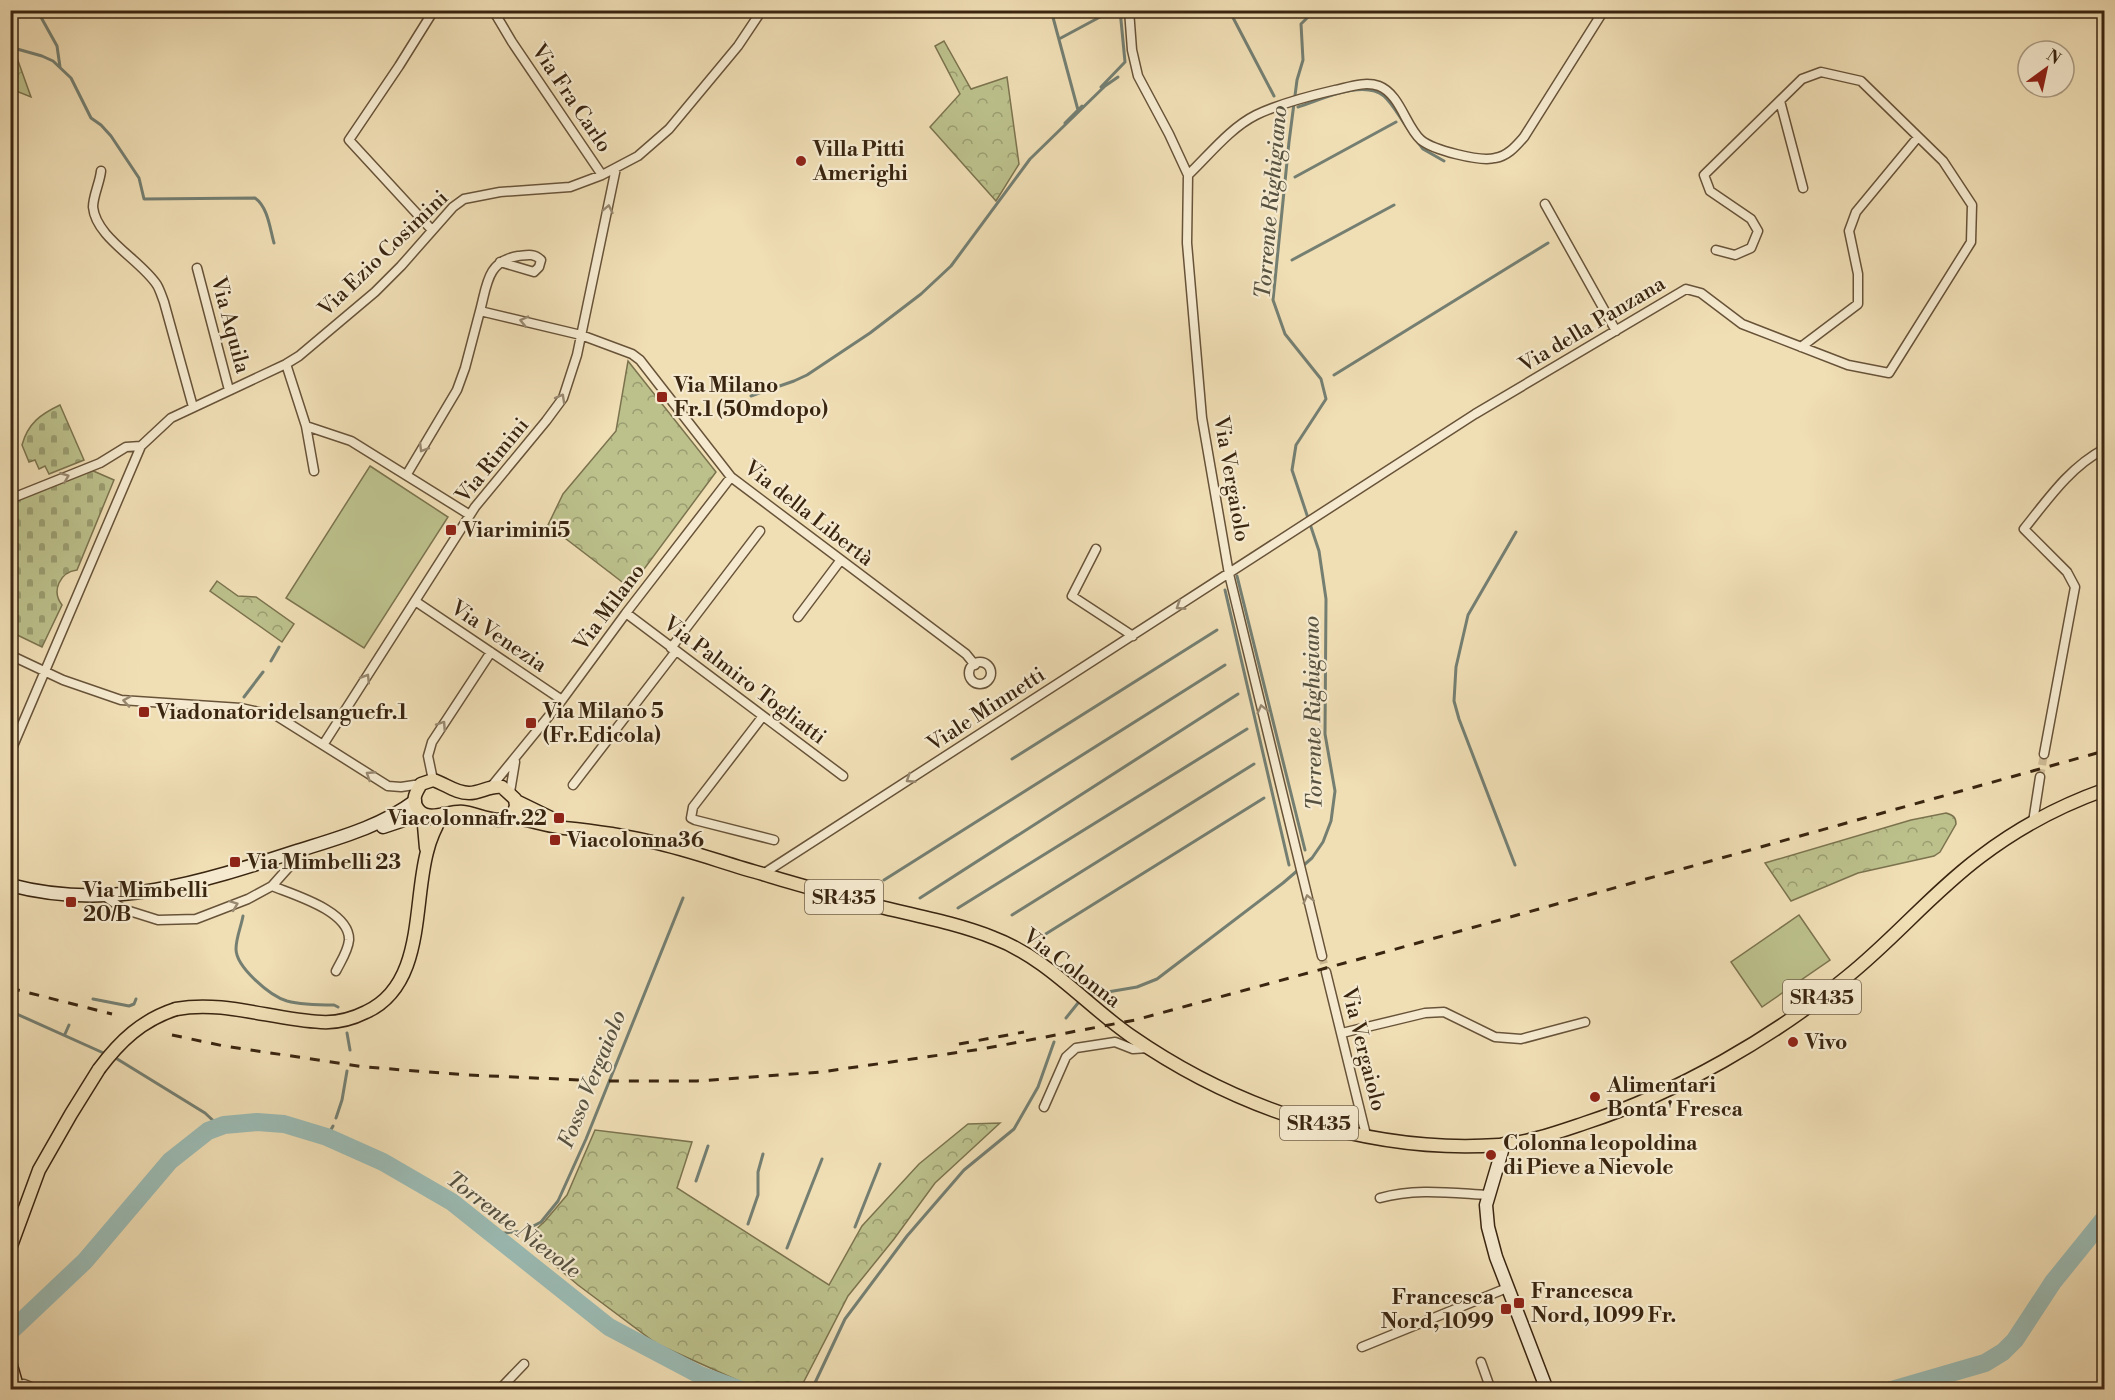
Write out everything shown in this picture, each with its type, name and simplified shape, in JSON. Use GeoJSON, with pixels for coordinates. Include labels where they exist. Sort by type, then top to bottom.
{"type":"FeatureCollection","features":[{"type":"Feature","properties":{"kind":"main road","name":"SR435"},"geometry":{"type":"LineString","coordinates":[[427,782],[465,793],[502,787],[513,797],[571,828]]}},
{"type":"Feature","properties":{"kind":"main road"},"geometry":{"type":"LineString","coordinates":[[426,852],[417,791],[427,782]]}},
{"type":"Feature","properties":{"kind":"main road","name":"SR435"},"geometry":{"type":"LineString","coordinates":[[1504,1144],[1587,1123],[1638,1103],[1696,1076],[1815,1002],[1850,975],[1967,867],[2033,822],[2104,790]]}},
{"type":"Feature","properties":{"kind":"main road"},"geometry":{"type":"LineString","coordinates":[[512,817],[513,797]]}},
{"type":"Feature","properties":{"kind":"main road","name":"SR435"},"geometry":{"type":"LineString","coordinates":[[10,885],[52,892],[103,895],[166,889],[211,879],[364,829],[393,824],[419,808],[434,816],[461,811],[497,820],[512,817],[571,828]]}},
{"type":"Feature","properties":{"kind":"main road"},"geometry":{"type":"LineString","coordinates":[[10,1258],[11,1246],[21,1214],[39,1170],[86,1089],[119,1044],[141,1024],[176,1009],[197,1006],[220,1007],[324,1022],[346,1020],[379,1005],[393,990],[410,955],[426,852],[443,814]]}},
{"type":"Feature","properties":{"kind":"main road","name":"Via Colonna"},"geometry":{"type":"LineString","coordinates":[[571,828],[607,832],[657,843],[996,938],[1036,960],[1124,1032],[1186,1071],[1232,1094],[1278,1111],[1366,1135],[1437,1144],[1504,1144]]}},
{"type":"Feature","properties":{"kind":"main road"},"geometry":{"type":"LineString","coordinates":[[1504,1144],[1486,1205],[1488,1227],[1507,1288],[1547,1389]]}},
{"type":"Feature","properties":{"kind":"main road"},"geometry":{"type":"LineString","coordinates":[[10,1222],[21,1214]]}},
{"type":"Feature","properties":{"kind":"main road"},"geometry":{"type":"LineString","coordinates":[[10,1362],[17,1387]]}},
{"type":"Feature","properties":{"kind":"street"},"geometry":{"type":"LineString","coordinates":[[431,229],[349,140],[434,10]]}},
{"type":"Feature","properties":{"kind":"street","name":"Via Fra Carlo"},"geometry":{"type":"LineString","coordinates":[[493,10],[602,176]]}},
{"type":"Feature","properties":{"kind":"street","name":"Via Ezio Cosimini"},"geometry":{"type":"LineString","coordinates":[[10,753],[141,446],[171,418],[299,356],[375,292],[401,266],[431,229],[464,199],[500,192],[570,187],[602,176],[638,156],[669,129],[738,46],[762,10]]}},
{"type":"Feature","properties":{"kind":"street","name":"Via Vergaiolo"},"geometry":{"type":"LineString","coordinates":[[1129,10],[1132,50],[1138,76],[1188,176],[1187,243],[1202,418],[1229,574],[1322,956]]}},
{"type":"Feature","properties":{"kind":"street"},"geometry":{"type":"LineString","coordinates":[[1188,176],[1225,138],[1255,116],[1308,96],[1361,85],[1376,85],[1383,88],[1393,98],[1421,140],[1457,155],[1495,159],[1513,149],[1524,137],[1604,10]]}},
{"type":"Feature","properties":{"kind":"street","name":"Via della Panzana"},"geometry":{"type":"LineString","coordinates":[[1229,574],[1475,414],[1686,289],[1701,293],[1742,324],[1848,365],[1889,373],[1971,242],[1972,206],[1943,161],[1861,81],[1821,72],[1802,79],[1704,174],[1710,191],[1751,219],[1758,231],[1751,248],[1735,255],[1716,250]]}},
{"type":"Feature","properties":{"kind":"street"},"geometry":{"type":"LineString","coordinates":[[1780,101],[1803,188]]}},
{"type":"Feature","properties":{"kind":"street"},"geometry":{"type":"LineString","coordinates":[[1801,347],[1858,304],[1858,274],[1849,231],[1856,212],[1918,137]]}},
{"type":"Feature","properties":{"kind":"street","name":"Via Rimini"},"geometry":{"type":"LineString","coordinates":[[323,745],[470,515],[563,398],[581,335],[616,168]]}},
{"type":"Feature","properties":{"kind":"street"},"geometry":{"type":"LineString","coordinates":[[101,171],[93,202],[97,221],[157,286],[164,302],[194,407]]}},
{"type":"Feature","properties":{"kind":"street"},"geometry":{"type":"LineString","coordinates":[[1545,204],[1616,331]]}},
{"type":"Feature","properties":{"kind":"street"},"geometry":{"type":"LineString","coordinates":[[406,474],[457,390],[491,272],[500,262]]}},
{"type":"Feature","properties":{"kind":"street","name":"Via Aquila"},"geometry":{"type":"LineString","coordinates":[[197,268],[229,390]]}},
{"type":"Feature","properties":{"kind":"street","name":"Via della Libertà"},"geometry":{"type":"LineString","coordinates":[[480,311],[581,335],[632,354],[640,360],[731,477],[966,654],[975,665]]}},
{"type":"Feature","properties":{"kind":"street"},"geometry":{"type":"LineString","coordinates":[[286,364],[306,426],[314,471]]}},
{"type":"Feature","properties":{"kind":"street"},"geometry":{"type":"LineString","coordinates":[[306,426],[351,441],[470,515]]}},
{"type":"Feature","properties":{"kind":"street"},"geometry":{"type":"LineString","coordinates":[[10,499],[100,463],[126,447],[141,446]]}},
{"type":"Feature","properties":{"kind":"street"},"geometry":{"type":"LineString","coordinates":[[2044,754],[2075,587],[2070,576],[2024,529],[2073,471],[2085,460],[2104,449]]}},
{"type":"Feature","properties":{"kind":"street","name":"Via Milano"},"geometry":{"type":"LineString","coordinates":[[491,787],[562,700],[731,477]]}},
{"type":"Feature","properties":{"kind":"street"},"geometry":{"type":"LineString","coordinates":[[573,785],[760,531]]}},
{"type":"Feature","properties":{"kind":"street"},"geometry":{"type":"LineString","coordinates":[[1096,549],[1072,596],[1133,636]]}},
{"type":"Feature","properties":{"kind":"street"},"geometry":{"type":"LineString","coordinates":[[798,617],[840,561]]}},
{"type":"Feature","properties":{"kind":"street","name":"Viale Minnetti"},"geometry":{"type":"LineString","coordinates":[[763,874],[1229,574]]}},
{"type":"Feature","properties":{"kind":"street","name":"Via Venezia"},"geometry":{"type":"LineString","coordinates":[[415,601],[562,700]]}},
{"type":"Feature","properties":{"kind":"street","name":"Via Palmiro Togliatti"},"geometry":{"type":"LineString","coordinates":[[626,613],[843,776]]}},
{"type":"Feature","properties":{"kind":"street"},"geometry":{"type":"LineString","coordinates":[[10,655],[92,692],[121,700],[241,708],[264,712],[286,721],[388,786],[400,787],[427,782],[428,756],[432,742],[491,652]]}},
{"type":"Feature","properties":{"kind":"street"},"geometry":{"type":"LineString","coordinates":[[763,716],[693,807],[690,815],[695,820],[774,840]]}},
{"type":"Feature","properties":{"kind":"street"},"geometry":{"type":"LineString","coordinates":[[513,797],[516,759]]}},
{"type":"Feature","properties":{"kind":"street"},"geometry":{"type":"LineString","coordinates":[[2033,822],[2040,777]]}},
{"type":"Feature","properties":{"kind":"street"},"geometry":{"type":"LineString","coordinates":[[103,895],[123,909],[158,920],[196,919],[248,900],[272,886],[304,849]]}},
{"type":"Feature","properties":{"kind":"street"},"geometry":{"type":"LineString","coordinates":[[272,886],[330,911],[345,926],[349,937],[348,948],[336,970]]}},
{"type":"Feature","properties":{"kind":"street","name":"Via Vergaiolo"},"geometry":{"type":"LineString","coordinates":[[1326,972],[1366,1135]]}},
{"type":"Feature","properties":{"kind":"street"},"geometry":{"type":"LineString","coordinates":[[1342,1033],[1425,1013],[1444,1012],[1495,1037],[1521,1039],[1585,1022]]}},
{"type":"Feature","properties":{"kind":"street"},"geometry":{"type":"LineString","coordinates":[[1115,1042],[1124,1032]]}},
{"type":"Feature","properties":{"kind":"street"},"geometry":{"type":"LineString","coordinates":[[1044,1107],[1068,1054],[1080,1047],[1115,1042],[1130,1048],[1149,1048]]}},
{"type":"Feature","properties":{"kind":"street"},"geometry":{"type":"LineString","coordinates":[[1380,1198],[1399,1193],[1424,1191],[1488,1195]]}},
{"type":"Feature","properties":{"kind":"street"},"geometry":{"type":"LineString","coordinates":[[1362,1347],[1507,1288]]}},
{"type":"Feature","properties":{"kind":"street"},"geometry":{"type":"LineString","coordinates":[[1481,1362],[1491,1389]]}},
{"type":"Feature","properties":{"kind":"street"},"geometry":{"type":"LineString","coordinates":[[499,1389],[524,1364]]}},
{"type":"Feature","properties":{"kind":"street"},"geometry":{"type":"LineString","coordinates":[[17,1387],[24,1384],[39,1389]]}},
{"type":"Feature","properties":{"kind":"green space"},"geometry":{"type":"Polygon","coordinates":[[[944,41],[971,89],[1007,77],[1019,164],[996,201],[930,127],[960,94],[935,46],[944,41]]]}},
{"type":"Feature","properties":{"kind":"green space"},"geometry":{"type":"Polygon","coordinates":[[[10,43],[12,44],[31,97],[11,89],[10,43]]]}},
{"type":"Feature","properties":{"kind":"green space"},"geometry":{"type":"Polygon","coordinates":[[[628,361],[716,472],[630,588],[548,525],[563,494],[616,431],[628,361]]]}},
{"type":"Feature","properties":{"kind":"green space"},"geometry":{"type":"Polygon","coordinates":[[[60,405],[84,460],[49,474],[45,466],[39,469],[35,460],[29,462],[22,445],[36,420],[60,405]]]}},
{"type":"Feature","properties":{"kind":"green space"},"geometry":{"type":"Polygon","coordinates":[[[370,466],[448,517],[364,648],[286,598],[370,466]]]}},
{"type":"Feature","properties":{"kind":"green space"},"geometry":{"type":"Polygon","coordinates":[[[91,470],[114,480],[77,570],[66,574],[59,583],[57,594],[62,605],[42,647],[11,632],[11,503],[91,470]]]}},
{"type":"Feature","properties":{"kind":"green space"},"geometry":{"type":"Polygon","coordinates":[[[217,581],[238,596],[256,597],[294,624],[282,642],[210,591],[217,581]]]}},
{"type":"Feature","properties":{"kind":"green space"},"geometry":{"type":"Polygon","coordinates":[[[1946,813],[1954,817],[1956,824],[1940,852],[1934,856],[1858,873],[1791,901],[1765,863],[1911,820],[1946,813]]]}},
{"type":"Feature","properties":{"kind":"green space"},"geometry":{"type":"Polygon","coordinates":[[[1799,915],[1830,960],[1762,1007],[1731,962],[1799,915]]]}},
{"type":"Feature","properties":{"kind":"green space"},"geometry":{"type":"Polygon","coordinates":[[[1000,1123],[935,1183],[848,1296],[800,1389],[748,1385],[657,1344],[578,1285],[525,1240],[567,1195],[595,1130],[692,1142],[677,1188],[829,1285],[862,1226],[919,1164],[968,1124],[1000,1123]]]}},
{"type":"Feature","properties":{"kind":"waterway"},"geometry":{"type":"LineString","coordinates":[[37,10],[57,46],[60,67]]}},
{"type":"Feature","properties":{"kind":"waterway"},"geometry":{"type":"LineString","coordinates":[[1051,10],[1078,110]]}},
{"type":"Feature","properties":{"kind":"waterway"},"geometry":{"type":"LineString","coordinates":[[1091,10],[1093,16]]}},
{"type":"Feature","properties":{"kind":"waterway"},"geometry":{"type":"LineString","coordinates":[[1059,39],[1113,10]]}},
{"type":"Feature","properties":{"kind":"waterway"},"geometry":{"type":"LineString","coordinates":[[1101,87],[1125,62],[1120,10]]}},
{"type":"Feature","properties":{"kind":"waterway"},"geometry":{"type":"LineString","coordinates":[[1229,10],[1274,96]]}},
{"type":"Feature","properties":{"kind":"waterway","name":"Torrente Righigiano"},"geometry":{"type":"LineString","coordinates":[[1090,995],[1137,987],[1157,979],[1283,883],[1312,858],[1323,842],[1331,821],[1335,791],[1325,734],[1326,599],[1319,551],[1292,470],[1296,445],[1326,399],[1321,379],[1285,334],[1273,300],[1289,142],[1297,80],[1303,60],[1301,24],[1315,10]]}},
{"type":"Feature","properties":{"kind":"waterway"},"geometry":{"type":"LineString","coordinates":[[10,47],[53,61],[71,78],[91,118],[111,136],[139,178],[144,199],[255,198],[266,213],[274,243]]}},
{"type":"Feature","properties":{"kind":"waterway"},"geometry":{"type":"LineString","coordinates":[[751,396],[807,375],[870,333],[921,294],[951,266],[1030,159],[1105,86],[1118,77]]}},
{"type":"Feature","properties":{"kind":"waterway"},"geometry":{"type":"LineString","coordinates":[[1298,107],[1342,92],[1375,91],[1387,99],[1406,126]]}},
{"type":"Feature","properties":{"kind":"waterway"},"geometry":{"type":"LineString","coordinates":[[1065,123],[1082,106]]}},
{"type":"Feature","properties":{"kind":"waterway"},"geometry":{"type":"LineString","coordinates":[[1295,177],[1396,122]]}},
{"type":"Feature","properties":{"kind":"waterway"},"geometry":{"type":"LineString","coordinates":[[1417,141],[1423,149],[1444,161]]}},
{"type":"Feature","properties":{"kind":"waterway"},"geometry":{"type":"LineString","coordinates":[[1292,260],[1394,205]]}},
{"type":"Feature","properties":{"kind":"waterway"},"geometry":{"type":"LineString","coordinates":[[1334,375],[1548,243]]}},
{"type":"Feature","properties":{"kind":"waterway"},"geometry":{"type":"LineString","coordinates":[[1515,865],[1454,701],[1456,667],[1468,615],[1516,532]]}},
{"type":"Feature","properties":{"kind":"waterway"},"geometry":{"type":"LineString","coordinates":[[1237,576],[1305,850]]}},
{"type":"Feature","properties":{"kind":"waterway"},"geometry":{"type":"LineString","coordinates":[[1225,590],[1289,865]]}},
{"type":"Feature","properties":{"kind":"waterway"},"geometry":{"type":"LineString","coordinates":[[1012,759],[1217,630]]}},
{"type":"Feature","properties":{"kind":"waterway"},"geometry":{"type":"LineString","coordinates":[[271,661],[279,647]]}},
{"type":"Feature","properties":{"kind":"waterway"},"geometry":{"type":"LineString","coordinates":[[884,880],[1225,665]]}},
{"type":"Feature","properties":{"kind":"waterway"},"geometry":{"type":"LineString","coordinates":[[244,697],[263,672]]}},
{"type":"Feature","properties":{"kind":"waterway"},"geometry":{"type":"LineString","coordinates":[[920,898],[1238,694]]}},
{"type":"Feature","properties":{"kind":"waterway"},"geometry":{"type":"LineString","coordinates":[[958,908],[1247,729]]}},
{"type":"Feature","properties":{"kind":"waterway"},"geometry":{"type":"LineString","coordinates":[[1012,915],[1254,764]]}},
{"type":"Feature","properties":{"kind":"waterway"},"geometry":{"type":"LineString","coordinates":[[1036,940],[1264,798]]}},
{"type":"Feature","properties":{"kind":"waterway","name":"Fosso Vergaiolo"},"geometry":{"type":"LineString","coordinates":[[494,1234],[524,1231],[541,1222],[558,1201],[586,1139],[683,898]]}},
{"type":"Feature","properties":{"kind":"waterway"},"geometry":{"type":"LineString","coordinates":[[243,916],[236,949],[237,956],[255,980],[287,1001],[338,1007]]}},
{"type":"Feature","properties":{"kind":"waterway"},"geometry":{"type":"LineString","coordinates":[[93,999],[129,1006],[134,1004],[136,999]]}},
{"type":"Feature","properties":{"kind":"waterway","name":"Torrente Righigiano"},"geometry":{"type":"LineString","coordinates":[[1066,1018],[1078,1003]]}},
{"type":"Feature","properties":{"kind":"waterway"},"geometry":{"type":"LineString","coordinates":[[10,1011],[108,1055]]}},
{"type":"Feature","properties":{"kind":"waterway"},"geometry":{"type":"LineString","coordinates":[[65,1034],[69,1025]]}},
{"type":"Feature","properties":{"kind":"waterway"},"geometry":{"type":"LineString","coordinates":[[347,1033],[350,1050]]}},
{"type":"Feature","properties":{"kind":"waterway","name":"Torrente Righigiano"},"geometry":{"type":"LineString","coordinates":[[810,1390],[845,1319],[907,1236],[964,1170],[1014,1129],[1038,1087],[1054,1042]]}},
{"type":"Feature","properties":{"kind":"waterway"},"geometry":{"type":"LineString","coordinates":[[114,1057],[205,1113],[220,1127]]}},
{"type":"Feature","properties":{"kind":"waterway"},"geometry":{"type":"LineString","coordinates":[[336,1118],[347,1071]]}},
{"type":"Feature","properties":{"kind":"waterway","name":"Torrente Nievole"},"geometry":{"type":"LineString","coordinates":[[10,1332],[85,1261],[170,1161],[208,1131],[224,1125],[257,1122],[284,1124],[327,1137],[383,1162],[452,1202],[609,1327],[700,1375],[741,1390]]}},
{"type":"Feature","properties":{"kind":"waterway"},"geometry":{"type":"LineString","coordinates":[[327,1137],[333,1126]]}},
{"type":"Feature","properties":{"kind":"waterway"},"geometry":{"type":"LineString","coordinates":[[696,1181],[708,1146]]}},
{"type":"Feature","properties":{"kind":"waterway"},"geometry":{"type":"LineString","coordinates":[[748,1224],[758,1195],[758,1172],[763,1154]]}},
{"type":"Feature","properties":{"kind":"waterway"},"geometry":{"type":"LineString","coordinates":[[787,1248],[822,1159]]}},
{"type":"Feature","properties":{"kind":"waterway"},"geometry":{"type":"LineString","coordinates":[[855,1227],[880,1164]]}},
{"type":"Feature","properties":{"kind":"waterway","name":"Torrente Nievole"},"geometry":{"type":"LineString","coordinates":[[1892,1390],[1985,1363],[2003,1352],[2015,1340],[2053,1282],[2104,1219]]}},
{"type":"Feature","properties":{"kind":"tunnel"},"geometry":{"type":"LineString","coordinates":[[2040,777],[2044,754]]}},
{"type":"Feature","properties":{"kind":"tunnel"},"geometry":{"type":"LineString","coordinates":[[1322,956],[1326,972]]}},
{"type":"Feature","properties":{"kind":"railway"},"geometry":{"type":"LineString","coordinates":[[172,1035],[224,1046],[365,1067],[469,1075],[603,1081],[697,1081],[821,1072],[982,1049],[1135,1020],[2104,751]]}},
{"type":"Feature","properties":{"kind":"railway"},"geometry":{"type":"LineString","coordinates":[[10,988],[112,1014]]}},
{"type":"Feature","properties":{"kind":"railway"},"geometry":{"type":"LineString","coordinates":[[959,1044],[1024,1032]]}},
{"type":"Feature","properties":{"kind":"place","name":"Villa Pitti Amerighi"},"geometry":{"type":"Point","coordinates":[801,161]}},
{"type":"Feature","properties":{"kind":"place","name":"Via Milano Fr.1 (50mdopo)"},"geometry":{"type":"Point","coordinates":[662,397]}},
{"type":"Feature","properties":{"kind":"place","name":"Viarimini5"},"geometry":{"type":"Point","coordinates":[451,530]}},
{"type":"Feature","properties":{"kind":"place","name":"Viadonatoridelsanguefr.1"},"geometry":{"type":"Point","coordinates":[144,712]}},
{"type":"Feature","properties":{"kind":"place","name":"Via Milano 5 (Fr.Edicola)"},"geometry":{"type":"Point","coordinates":[531,723]}},
{"type":"Feature","properties":{"kind":"place","name":"Viacolonnafr.22"},"geometry":{"type":"Point","coordinates":[559,818]}},
{"type":"Feature","properties":{"kind":"place","name":"Viacolonna36"},"geometry":{"type":"Point","coordinates":[555,840]}},
{"type":"Feature","properties":{"kind":"place","name":"Via Mimbelli 23"},"geometry":{"type":"Point","coordinates":[235,862]}},
{"type":"Feature","properties":{"kind":"place","name":"Via Mimbelli 20/B"},"geometry":{"type":"Point","coordinates":[71,902]}},
{"type":"Feature","properties":{"kind":"place","name":"Vivo"},"geometry":{"type":"Point","coordinates":[1793,1042]}},
{"type":"Feature","properties":{"kind":"place","name":"Alimentari Bonta' Fresca"},"geometry":{"type":"Point","coordinates":[1595,1097]}},
{"type":"Feature","properties":{"kind":"place","name":"Colonna leopoldina di Pieve a Nievole"},"geometry":{"type":"Point","coordinates":[1491,1155]}},
{"type":"Feature","properties":{"kind":"place","name":"Francesca Nord, 1099 Fr."},"geometry":{"type":"Point","coordinates":[1519,1303]}},
{"type":"Feature","properties":{"kind":"place","name":"Francesca Nord, 1099"},"geometry":{"type":"Point","coordinates":[1506,1309]}}]}
